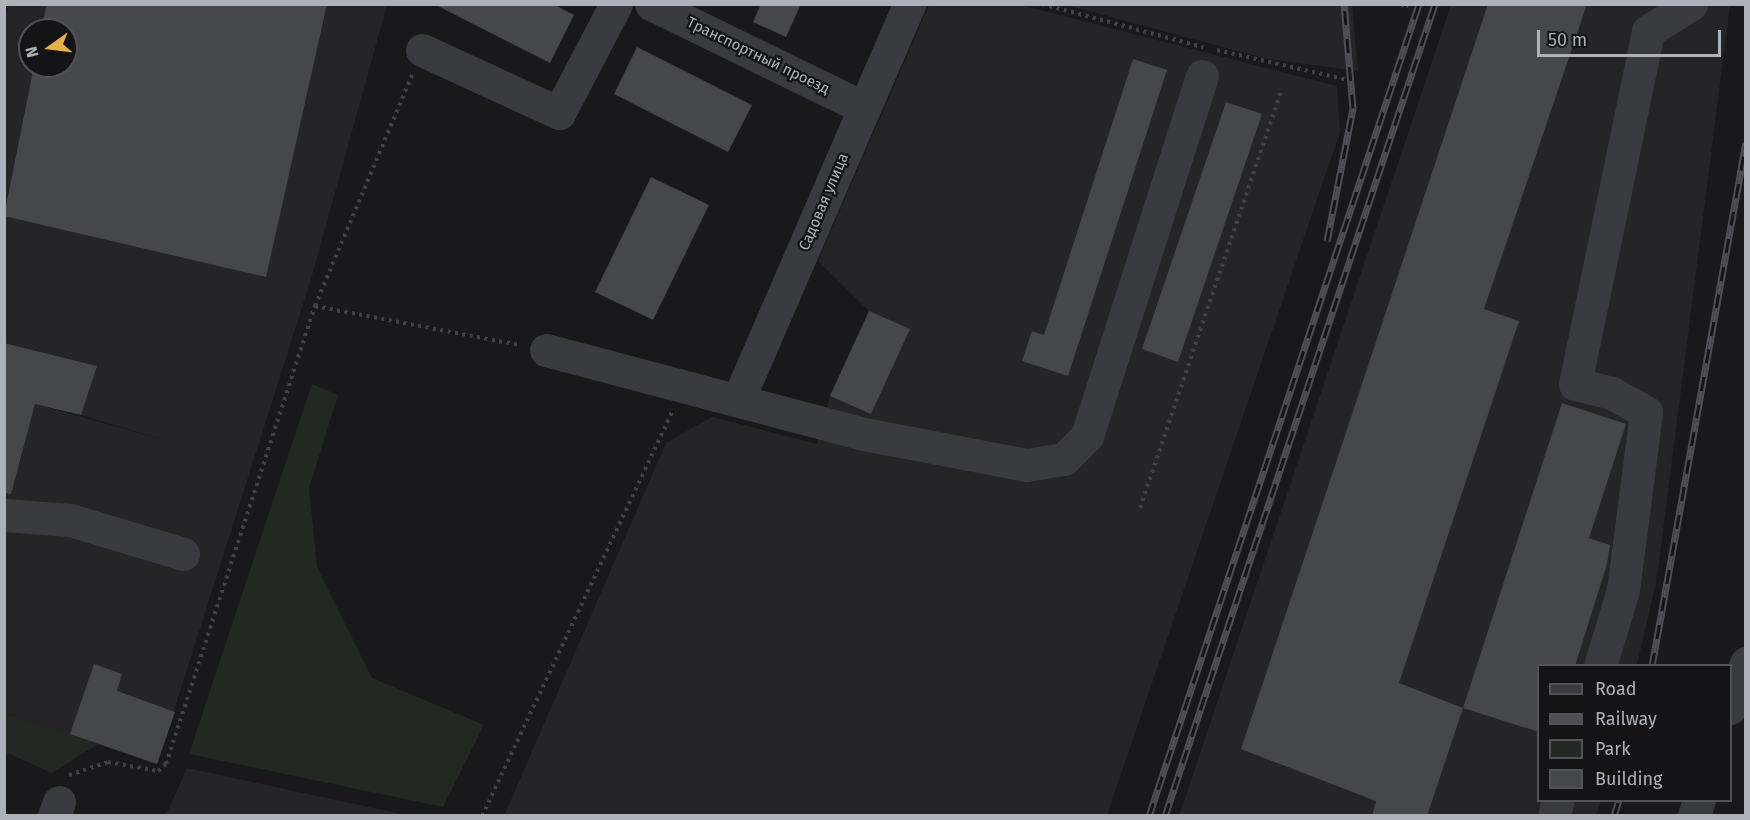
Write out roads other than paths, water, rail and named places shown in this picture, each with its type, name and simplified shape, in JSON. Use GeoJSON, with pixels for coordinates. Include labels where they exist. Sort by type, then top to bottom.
{"type":"FeatureCollection","features":[{"type":"Feature","properties":{"kind":"street"},"geometry":{"type":"LineString","coordinates":[[422,50],[559,113],[616,4]]}},
{"type":"Feature","properties":{"kind":"street","name":"Транспортный проезд"},"geometry":{"type":"LineString","coordinates":[[651,4],[695,14],[864,108]]}},
{"type":"Feature","properties":{"kind":"street","name":"Садовая улица"},"geometry":{"type":"LineString","coordinates":[[738,400],[909,4]]}},
{"type":"Feature","properties":{"kind":"street"},"geometry":{"type":"LineString","coordinates":[[1601,664],[1623,590],[1646,412],[1612,393],[1575,384],[1648,31],[1691,4]]}},
{"type":"Feature","properties":{"kind":"street"},"geometry":{"type":"LineString","coordinates":[[546,350],[864,434],[1026,465],[1051,464],[1075,453],[1087,435],[1202,76]]}},
{"type":"Feature","properties":{"kind":"street"},"geometry":{"type":"LineString","coordinates":[[4,514],[70,520],[183,554]]}},
{"type":"Feature","properties":{"kind":"street"},"geometry":{"type":"LineString","coordinates":[[1732,705],[1746,663]]}},
{"type":"Feature","properties":{"kind":"railway"},"geometry":{"type":"LineString","coordinates":[[1327,241],[1353,108],[1344,4]]}},
{"type":"Feature","properties":{"kind":"railway"},"geometry":{"type":"LineString","coordinates":[[1149,816],[1419,4]]}},
{"type":"Feature","properties":{"kind":"railway"},"geometry":{"type":"LineString","coordinates":[[1165,816],[1435,4]]}},
{"type":"Feature","properties":{"kind":"railway"},"geometry":{"type":"LineString","coordinates":[[1652,664],[1746,142]]}},
{"type":"Feature","properties":{"kind":"railway"},"geometry":{"type":"LineString","coordinates":[[1614,816],[1618,802]]}}]}
